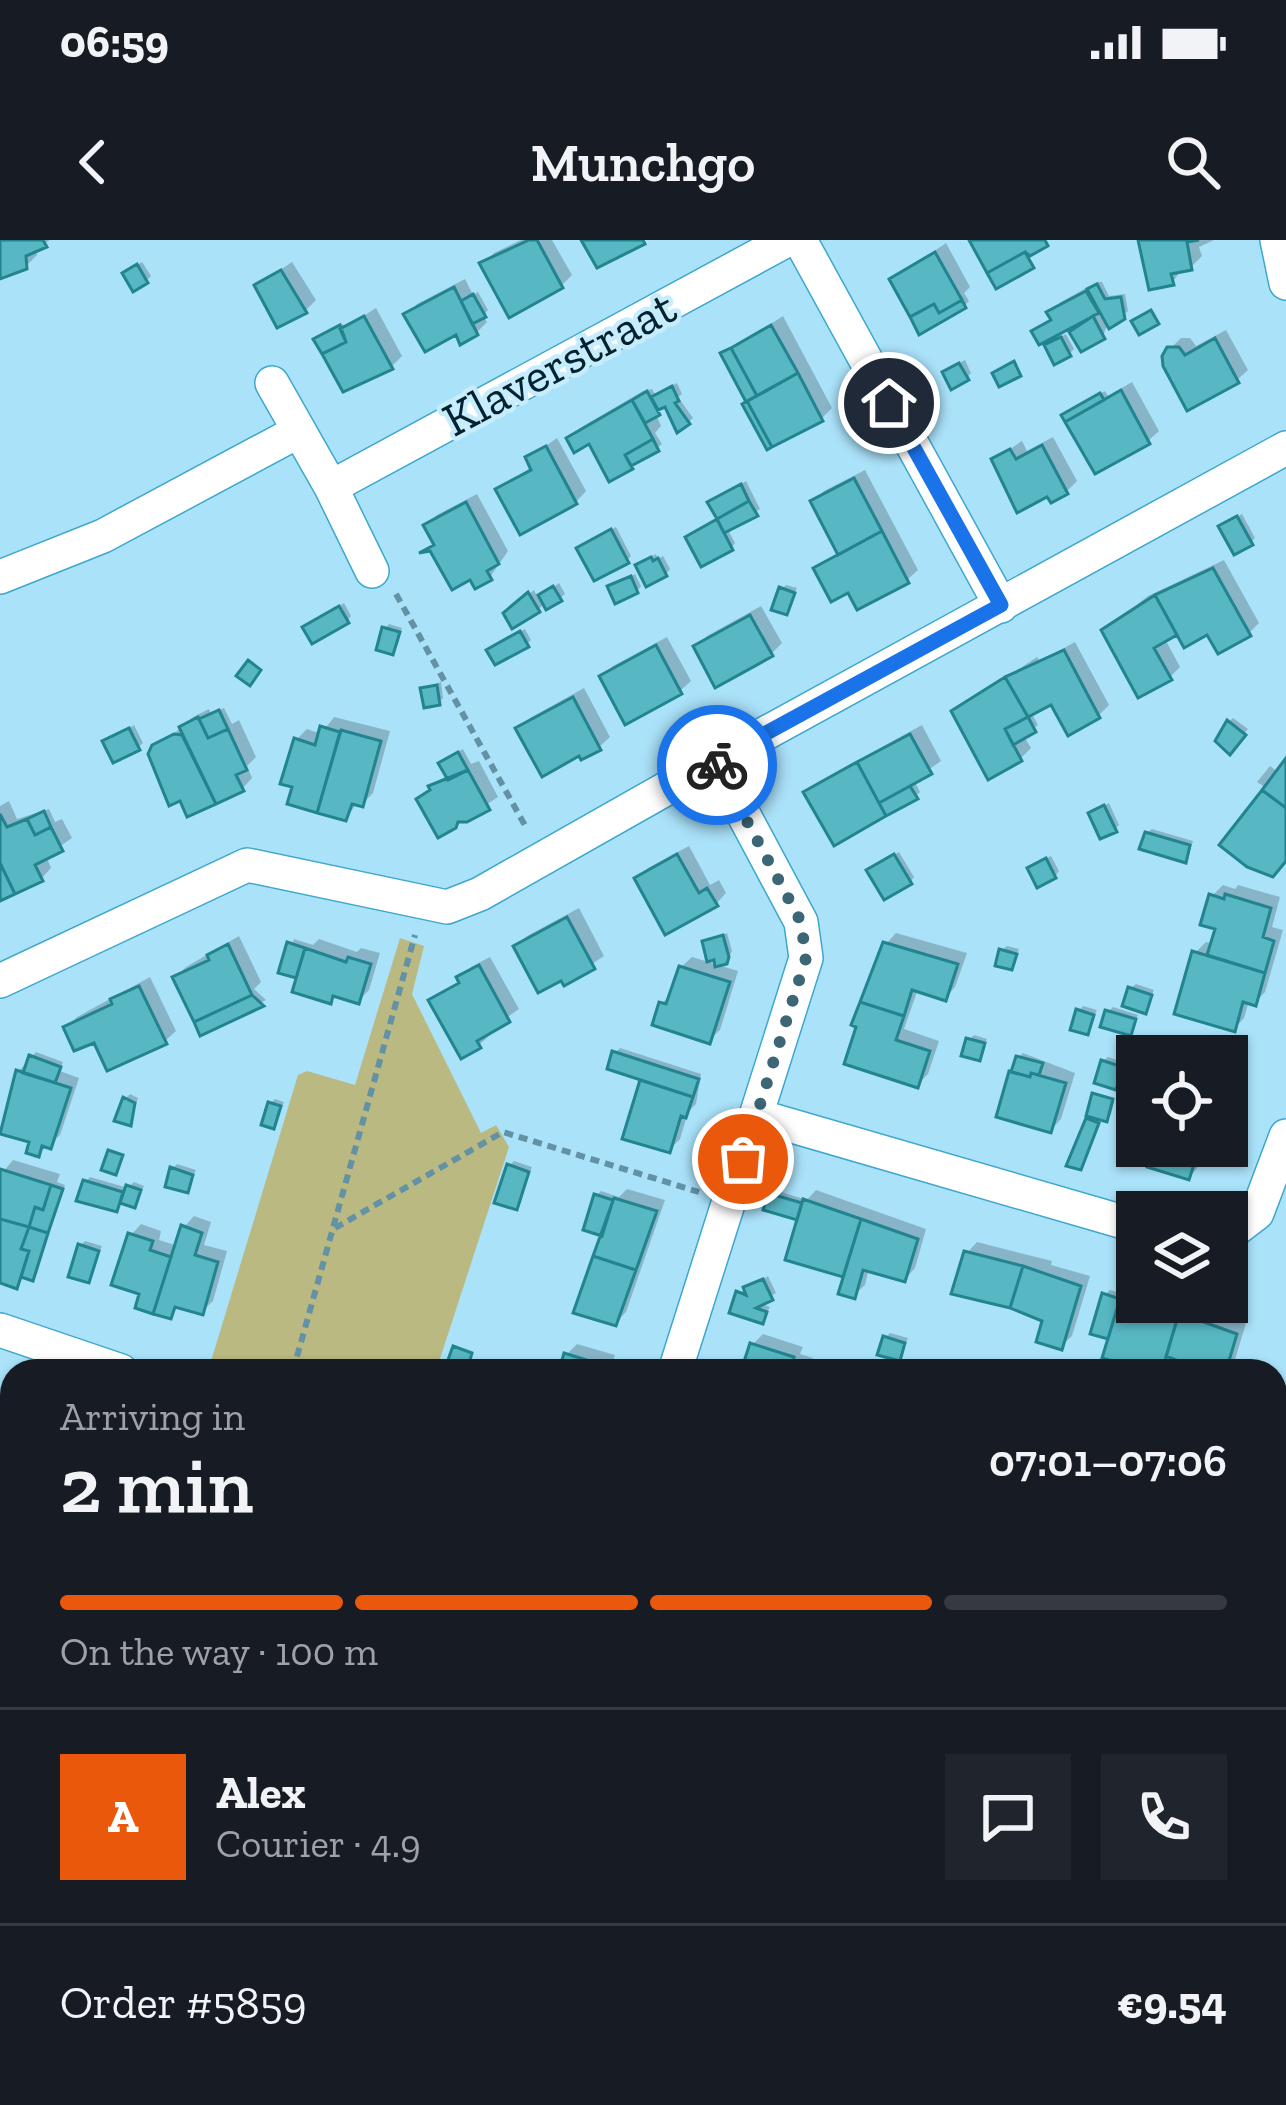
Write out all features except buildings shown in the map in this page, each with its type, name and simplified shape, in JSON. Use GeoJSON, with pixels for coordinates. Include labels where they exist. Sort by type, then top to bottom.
{"type":"FeatureCollection","features":[{"type":"Feature","properties":{"kind":"street","name":"Klaverstraat"},"geometry":{"type":"LineString","coordinates":[[331,487],[787,240]]}},
{"type":"Feature","properties":{"kind":"street"},"geometry":{"type":"LineString","coordinates":[[800,240],[1001,605]]}},
{"type":"Feature","properties":{"kind":"street"},"geometry":{"type":"LineString","coordinates":[[1277,240],[1286,283]]}},
{"type":"Feature","properties":{"kind":"street"},"geometry":{"type":"LineString","coordinates":[[272,383],[373,571]]}},
{"type":"Feature","properties":{"kind":"street"},"geometry":{"type":"LineString","coordinates":[[0,577],[103,536],[299,431]]}},
{"type":"Feature","properties":{"kind":"street"},"geometry":{"type":"LineString","coordinates":[[0,981],[247,865],[447,907],[480,894],[1286,448]]}},
{"type":"Feature","properties":{"kind":"street"},"geometry":{"type":"LineString","coordinates":[[679,1359],[806,958],[801,922],[715,761]]}},
{"type":"Feature","properties":{"kind":"street"},"geometry":{"type":"LineString","coordinates":[[758,1116],[1116,1220]]}},
{"type":"Feature","properties":{"kind":"street"},"geometry":{"type":"LineString","coordinates":[[1248,1220],[1257,1213],[1286,1136]]}},
{"type":"Feature","properties":{"kind":"street"},"geometry":{"type":"LineString","coordinates":[[0,1330],[86,1359]]}},
{"type":"Feature","properties":{"kind":"path"},"geometry":{"type":"LineString","coordinates":[[373,571],[392,587],[543,859]]}},
{"type":"Feature","properties":{"kind":"path"},"geometry":{"type":"LineString","coordinates":[[297,1359],[424,902]]}},
{"type":"Feature","properties":{"kind":"path"},"geometry":{"type":"LineString","coordinates":[[335,1228],[503,1132],[730,1202]]}},
{"type":"Feature","properties":{"kind":"shaded area"},"geometry":{"type":"Polygon","coordinates":[[[400,938],[424,946],[412,994],[481,1133],[496,1125],[509,1147],[440,1359],[212,1359],[298,1075],[307,1071],[355,1085],[400,938]]]}},
{"type":"Feature","properties":{"kind":"way so far"},"geometry":{"type":"LineString","coordinates":[[717,765],[801,922],[806,958],[743,1159]]}},
{"type":"Feature","properties":{"kind":"route"},"geometry":{"type":"LineString","coordinates":[[717,765],[715,761],[1001,605],[889,403]]}}]}
